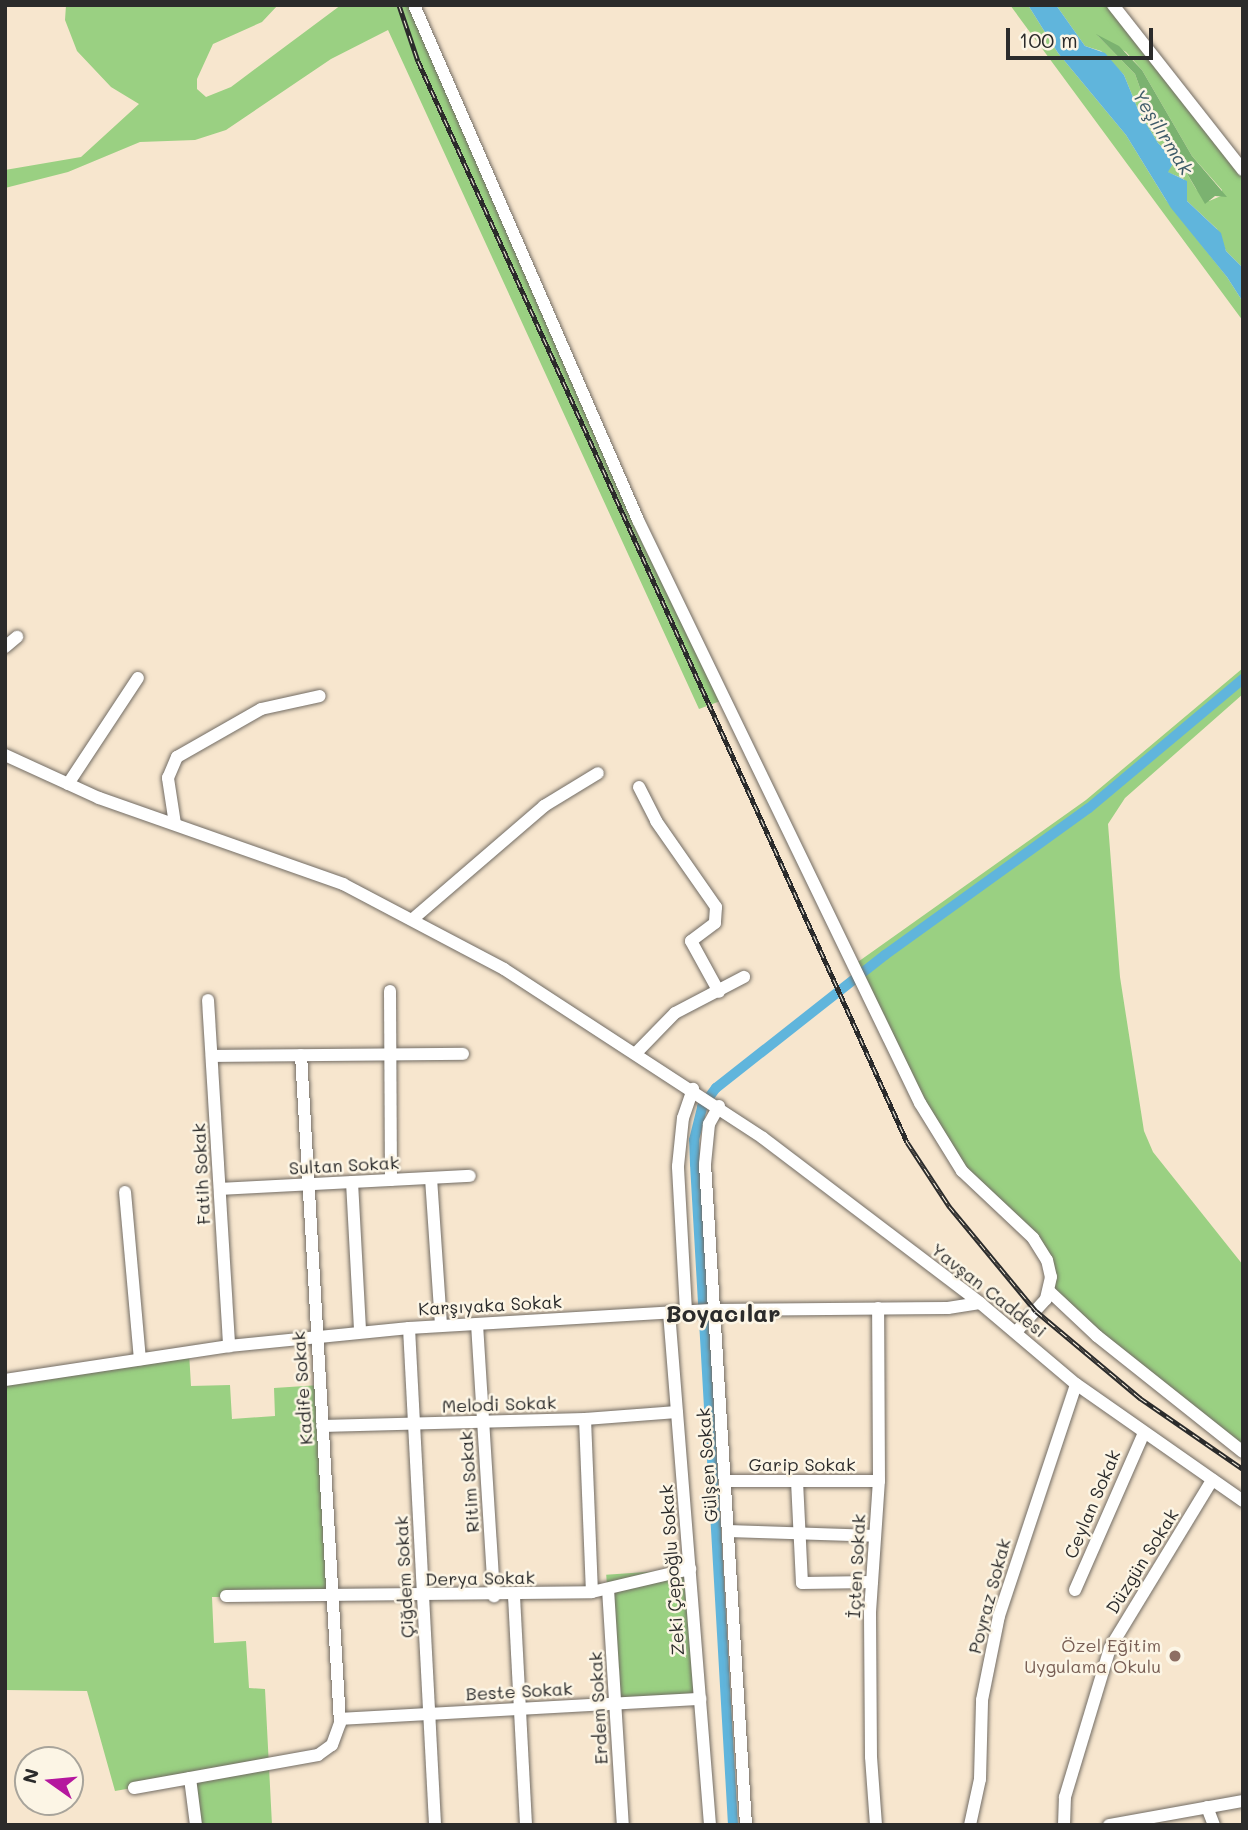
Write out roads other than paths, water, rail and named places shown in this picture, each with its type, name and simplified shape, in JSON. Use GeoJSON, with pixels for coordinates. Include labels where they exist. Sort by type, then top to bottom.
{"type":"FeatureCollection","features":[{"type":"Feature","properties":{"kind":"street"},"geometry":{"type":"LineString","coordinates":[[414,5],[638,520],[938,1137],[974,1185],[1039,1245],[1050,1268],[1049,1290],[1016,1332]]}},
{"type":"Feature","properties":{"kind":"street"},"geometry":{"type":"LineString","coordinates":[[1113,5],[1243,170]]}},
{"type":"Feature","properties":{"kind":"street"},"geometry":{"type":"LineString","coordinates":[[5,647],[17,637]]}},
{"type":"Feature","properties":{"kind":"street"},"geometry":{"type":"LineString","coordinates":[[68,784],[138,678]]}},
{"type":"Feature","properties":{"kind":"street"},"geometry":{"type":"LineString","coordinates":[[175,824],[168,778],[177,757],[261,709],[320,696]]}},
{"type":"Feature","properties":{"kind":"street","name":"Yavşan Caddesi"},"geometry":{"type":"LineString","coordinates":[[5,755],[68,784],[343,884],[414,918],[717,1105],[980,1303],[1076,1384],[1243,1501]]}},
{"type":"Feature","properties":{"kind":"street"},"geometry":{"type":"LineString","coordinates":[[414,918],[544,806],[598,773]]}},
{"type":"Feature","properties":{"kind":"street"},"geometry":{"type":"LineString","coordinates":[[639,787],[656,821],[716,908],[715,923],[691,941],[719,992]]}},
{"type":"Feature","properties":{"kind":"street"},"geometry":{"type":"LineString","coordinates":[[636,1053],[675,1013],[744,977]]}},
{"type":"Feature","properties":{"kind":"street"},"geometry":{"type":"LineString","coordinates":[[390,991],[391,1180]]}},
{"type":"Feature","properties":{"kind":"street","name":"Fatih Sokak"},"geometry":{"type":"LineString","coordinates":[[208,1000],[229,1346]]}},
{"type":"Feature","properties":{"kind":"street"},"geometry":{"type":"LineString","coordinates":[[212,1056],[463,1054]]}},
{"type":"Feature","properties":{"kind":"street","name":"Kadife Sokak"},"geometry":{"type":"LineString","coordinates":[[301,1055],[340,1719]]}},
{"type":"Feature","properties":{"kind":"street"},"geometry":{"type":"LineString","coordinates":[[698,1092],[683,1118],[678,1166],[701,1311]]}},
{"type":"Feature","properties":{"kind":"street","name":"Gülşen Sokak"},"geometry":{"type":"LineString","coordinates":[[717,1105],[706,1141],[701,1311],[725,1481],[746,1825]]}},
{"type":"Feature","properties":{"kind":"street","name":"Sultan Sokak"},"geometry":{"type":"LineString","coordinates":[[220,1189],[470,1176]]}},
{"type":"Feature","properties":{"kind":"street"},"geometry":{"type":"LineString","coordinates":[[431,1178],[441,1326]]}},
{"type":"Feature","properties":{"kind":"street"},"geometry":{"type":"LineString","coordinates":[[352,1182],[360,1332]]}},
{"type":"Feature","properties":{"kind":"street"},"geometry":{"type":"LineString","coordinates":[[125,1192],[140,1359]]}},
{"type":"Feature","properties":{"kind":"street"},"geometry":{"type":"LineString","coordinates":[[1049,1290],[1106,1344],[1243,1452]]}},
{"type":"Feature","properties":{"kind":"street","name":"Karşıyaka Sokak"},"geometry":{"type":"LineString","coordinates":[[5,1380],[229,1346],[410,1328],[669,1312],[980,1303]]}},
{"type":"Feature","properties":{"kind":"street","name":"İçten Sokak"},"geometry":{"type":"LineString","coordinates":[[876,1825],[871,1757],[872,1582],[878,1481],[878,1308]]}},
{"type":"Feature","properties":{"kind":"street","name":"Zeki Çepoğlu Sokak"},"geometry":{"type":"LineString","coordinates":[[669,1312],[710,1825]]}},
{"type":"Feature","properties":{"kind":"street","name":"Ritim Sokak"},"geometry":{"type":"LineString","coordinates":[[477,1324],[494,1596]]}},
{"type":"Feature","properties":{"kind":"street","name":"Çiğdem Sokak"},"geometry":{"type":"LineString","coordinates":[[410,1328],[435,1825]]}},
{"type":"Feature","properties":{"kind":"street","name":"Poyraz Sokak"},"geometry":{"type":"LineString","coordinates":[[970,1825],[980,1779],[982,1700],[999,1616],[1076,1384]]}},
{"type":"Feature","properties":{"kind":"street","name":"Melodi Sokak"},"geometry":{"type":"LineString","coordinates":[[323,1426],[585,1419],[677,1412]]}},
{"type":"Feature","properties":{"kind":"street"},"geometry":{"type":"LineString","coordinates":[[585,1419],[592,1592]]}},
{"type":"Feature","properties":{"kind":"street","name":"Ceylan Sokak"},"geometry":{"type":"LineString","coordinates":[[1075,1590],[1144,1433]]}},
{"type":"Feature","properties":{"kind":"street","name":"Düzgün Sokak"},"geometry":{"type":"LineString","coordinates":[[1064,1825],[1067,1788],[1110,1648],[1212,1480]]}},
{"type":"Feature","properties":{"kind":"street","name":"Garip Sokak"},"geometry":{"type":"LineString","coordinates":[[725,1481],[878,1481]]}},
{"type":"Feature","properties":{"kind":"street"},"geometry":{"type":"LineString","coordinates":[[797,1481],[802,1583],[872,1582]]}},
{"type":"Feature","properties":{"kind":"street"},"geometry":{"type":"LineString","coordinates":[[728,1531],[875,1536]]}},
{"type":"Feature","properties":{"kind":"street","name":"Derya Sokak"},"geometry":{"type":"LineString","coordinates":[[226,1596],[514,1596],[592,1592],[690,1569]]}},
{"type":"Feature","properties":{"kind":"street","name":"Erdem Sokak"},"geometry":{"type":"LineString","coordinates":[[608,1589],[622,1825]]}},
{"type":"Feature","properties":{"kind":"street"},"geometry":{"type":"LineString","coordinates":[[514,1596],[526,1825]]}},
{"type":"Feature","properties":{"kind":"street","name":"Beste Sokak"},"geometry":{"type":"LineString","coordinates":[[340,1719],[700,1699]]}},
{"type":"Feature","properties":{"kind":"street"},"geometry":{"type":"LineString","coordinates":[[134,1788],[318,1755],[332,1745],[340,1719]]}},
{"type":"Feature","properties":{"kind":"street"},"geometry":{"type":"LineString","coordinates":[[190,1778],[196,1825]]}},
{"type":"Feature","properties":{"kind":"street"},"geometry":{"type":"LineString","coordinates":[[1109,1825],[1243,1801]]}},
{"type":"Feature","properties":{"kind":"street"},"geometry":{"type":"LineString","coordinates":[[1207,1807],[1214,1825]]}},
{"type":"Feature","properties":{"kind":"water"},"geometry":{"type":"Polygon","coordinates":[[[1028,5],[1056,5],[1085,46],[1105,53],[1124,75],[1139,112],[1158,143],[1175,160],[1168,172],[1187,181],[1187,201],[1221,233],[1226,251],[1243,268],[1243,302],[1227,277],[1171,208],[1126,135],[1058,53],[1028,5]]]}},
{"type":"Feature","properties":{"kind":"waterway"},"geometry":{"type":"LineString","coordinates":[[733,1825],[695,1164],[694,1140],[702,1107],[716,1088],[885,955],[1089,808],[1243,679]]}},
{"type":"Feature","properties":{"kind":"railway"},"geometry":{"type":"LineString","coordinates":[[399,5],[418,61],[907,1142],[949,1206],[1036,1311],[1140,1398],[1243,1469]]}},
{"type":"Feature","properties":{"kind":"place","name":"Özel Eğitim Uygulama Okulu"},"geometry":{"type":"Point","coordinates":[1175,1656]}},
{"type":"Feature","properties":{"kind":"district","name":"Boyacılar"},"geometry":{"type":"Point","coordinates":[723,1313]}},
{"type":"Feature","properties":{"kind":"water label","name":"Yeşilırmak"},"geometry":{"type":"Point","coordinates":[1163,132]}}]}
